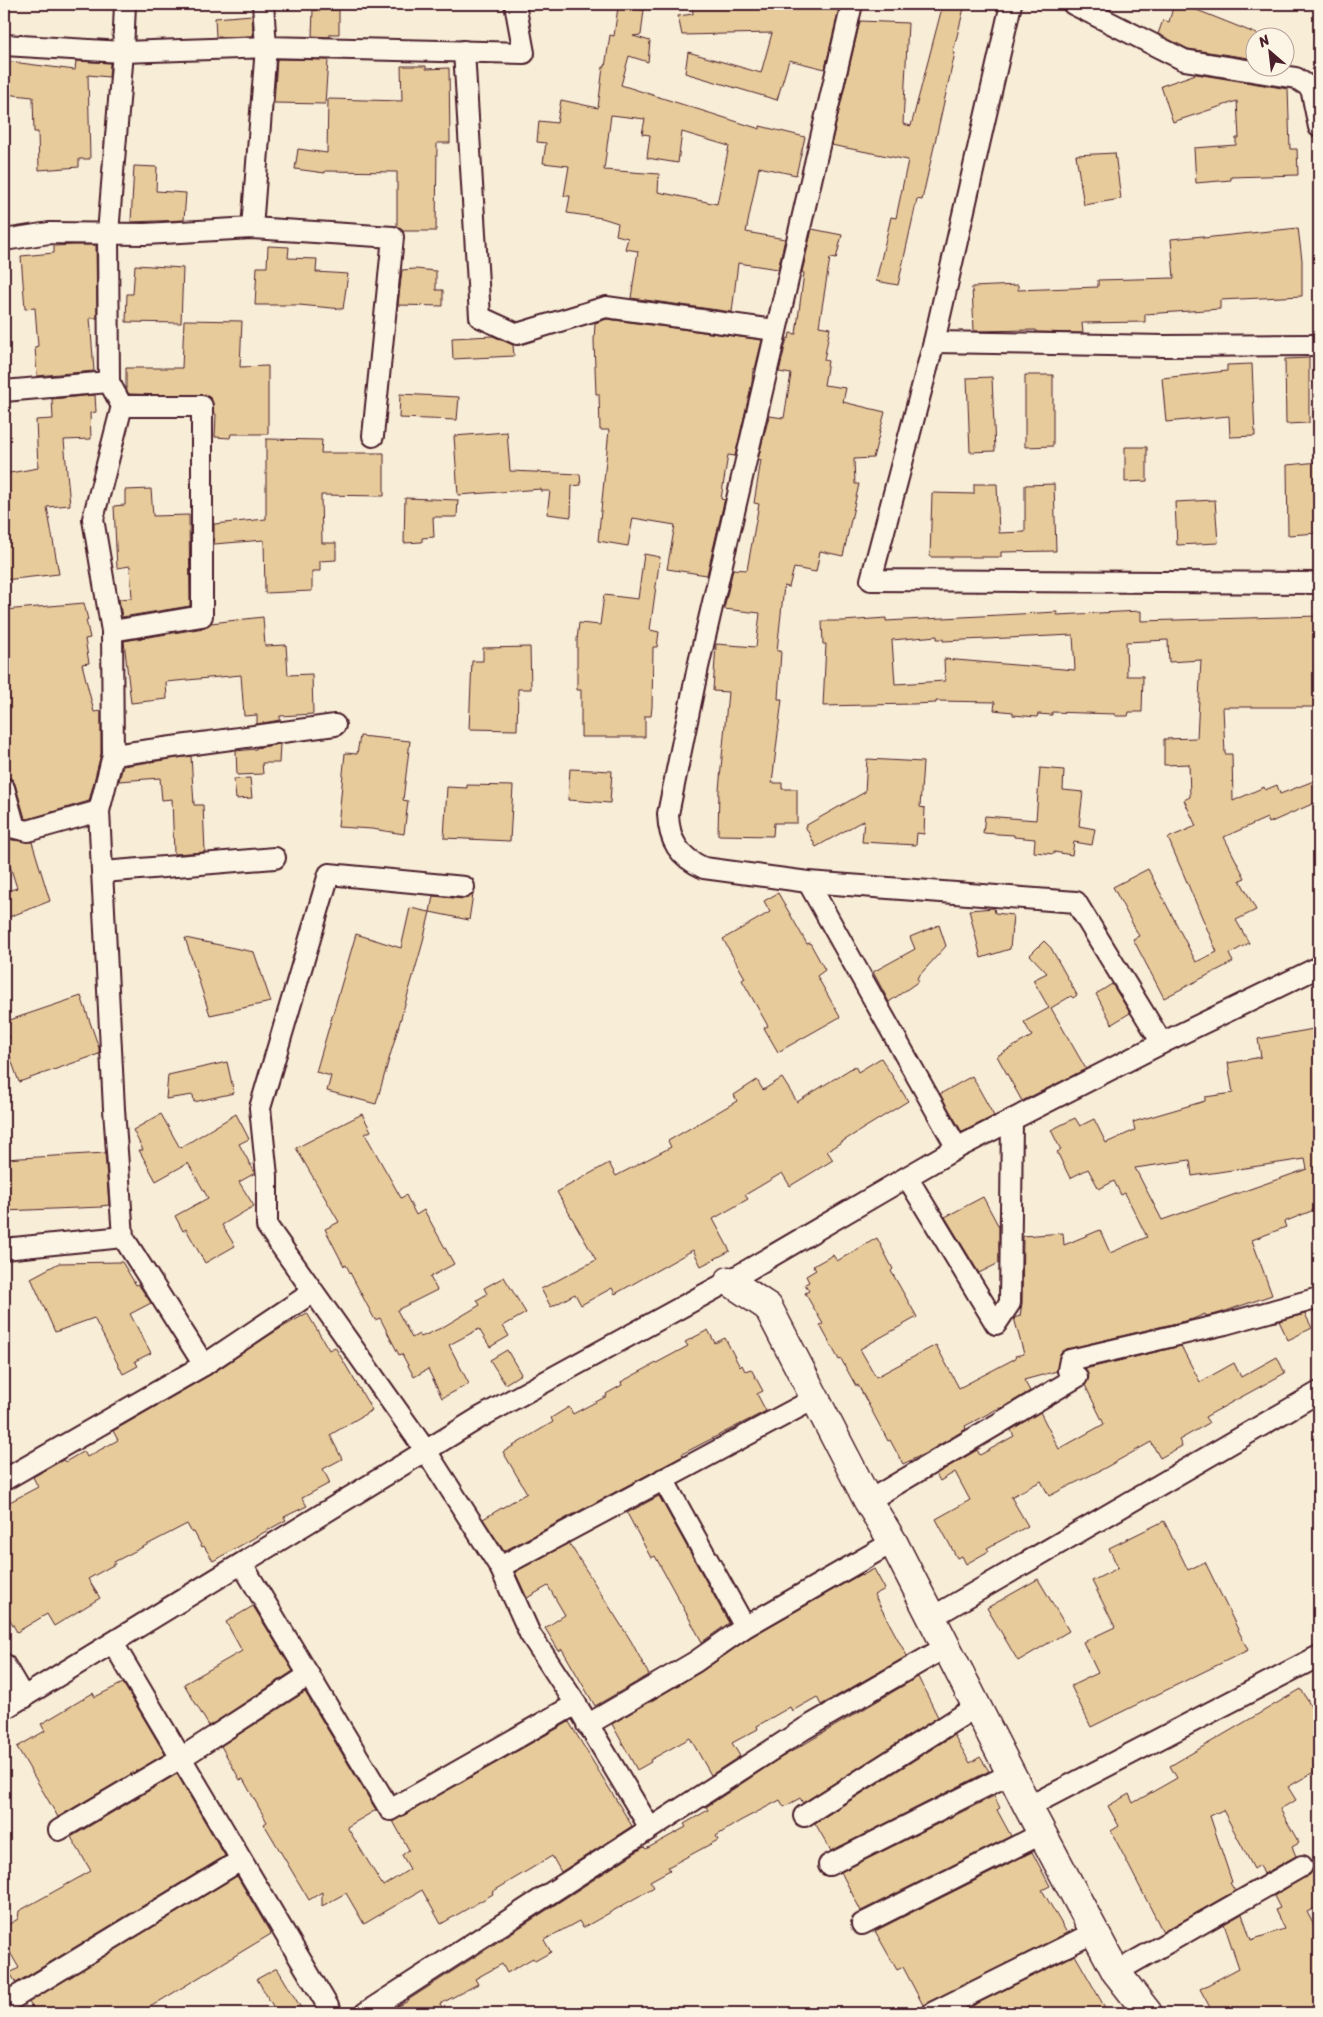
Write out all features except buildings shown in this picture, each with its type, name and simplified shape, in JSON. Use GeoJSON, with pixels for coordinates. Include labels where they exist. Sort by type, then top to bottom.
{"type":"FeatureCollection","features":[{"type":"Feature","properties":{"kind":"street"},"geometry":{"type":"LineString","coordinates":[[125,4],[123,52],[108,233],[109,382],[122,406],[93,519],[112,630],[113,755],[99,811],[114,1110],[123,1237],[204,1365]]}},
{"type":"Feature","properties":{"kind":"street"},"geometry":{"type":"LineString","coordinates":[[252,228],[266,47],[263,4]]}},
{"type":"Feature","properties":{"kind":"street"},"geometry":{"type":"LineString","coordinates":[[4,45],[123,52],[266,47],[524,53],[515,4]]}},
{"type":"Feature","properties":{"kind":"street"},"geometry":{"type":"LineString","coordinates":[[852,4],[698,667],[668,814],[669,831],[678,847],[690,862],[704,868],[808,882],[1076,902],[1162,1043]]}},
{"type":"Feature","properties":{"kind":"street"},"geometry":{"type":"LineString","coordinates":[[1011,4],[934,342],[871,580],[1319,584]]}},
{"type":"Feature","properties":{"kind":"street"},"geometry":{"type":"LineString","coordinates":[[1073,4],[1184,60],[1296,78],[1311,88],[1319,127]]}},
{"type":"Feature","properties":{"kind":"street"},"geometry":{"type":"LineString","coordinates":[[464,51],[480,317],[517,334],[606,307],[776,330]]}},
{"type":"Feature","properties":{"kind":"street"},"geometry":{"type":"LineString","coordinates":[[4,240],[49,233],[145,234],[252,228],[393,237],[373,436]]}},
{"type":"Feature","properties":{"kind":"street"},"geometry":{"type":"LineString","coordinates":[[934,342],[1164,346],[1319,345]]}},
{"type":"Feature","properties":{"kind":"street"},"geometry":{"type":"LineString","coordinates":[[4,391],[109,382]]}},
{"type":"Feature","properties":{"kind":"street"},"geometry":{"type":"LineString","coordinates":[[112,630],[202,616],[202,406],[122,406]]}},
{"type":"Feature","properties":{"kind":"street"},"geometry":{"type":"LineString","coordinates":[[113,755],[335,725]]}},
{"type":"Feature","properties":{"kind":"street"},"geometry":{"type":"LineString","coordinates":[[4,788],[15,828],[28,831],[99,811]]}},
{"type":"Feature","properties":{"kind":"street"},"geometry":{"type":"LineString","coordinates":[[103,872],[275,858]]}},
{"type":"Feature","properties":{"kind":"street"},"geometry":{"type":"LineString","coordinates":[[464,887],[329,874],[260,1108],[267,1176],[266,1226],[426,1451],[500,1567],[530,1634],[576,1704],[650,1828]]}},
{"type":"Feature","properties":{"kind":"street"},"geometry":{"type":"LineString","coordinates":[[808,882],[957,1148]]}},
{"type":"Feature","properties":{"kind":"street"},"geometry":{"type":"LineString","coordinates":[[4,1709],[479,1418],[729,1281],[957,1148],[1162,1043],[1319,967]]}},
{"type":"Feature","properties":{"kind":"street"},"geometry":{"type":"LineString","coordinates":[[907,1177],[996,1324],[1010,1303],[1012,1120]]}},
{"type":"Feature","properties":{"kind":"street"},"geometry":{"type":"LineString","coordinates":[[4,1249],[123,1237]]}},
{"type":"Feature","properties":{"kind":"street"},"geometry":{"type":"LineString","coordinates":[[729,1281],[768,1307],[868,1501],[893,1542],[1028,1807],[1116,1972],[1148,2013]]}},
{"type":"Feature","properties":{"kind":"street"},"geometry":{"type":"LineString","coordinates":[[4,1480],[204,1365],[313,1292]]}},
{"type":"Feature","properties":{"kind":"street"},"geometry":{"type":"LineString","coordinates":[[868,1501],[1077,1377],[1068,1370],[1070,1360],[1225,1324],[1319,1298]]}},
{"type":"Feature","properties":{"kind":"street"},"geometry":{"type":"LineString","coordinates":[[931,1618],[1319,1392]]}},
{"type":"Feature","properties":{"kind":"street"},"geometry":{"type":"LineString","coordinates":[[500,1567],[816,1398]]}},
{"type":"Feature","properties":{"kind":"street"},"geometry":{"type":"LineString","coordinates":[[663,1479],[745,1626]]}},
{"type":"Feature","properties":{"kind":"street"},"geometry":{"type":"LineString","coordinates":[[587,1725],[695,1662],[745,1626],[893,1542]]}},
{"type":"Feature","properties":{"kind":"street"},"geometry":{"type":"LineString","coordinates":[[242,1564],[390,1810],[576,1704]]}},
{"type":"Feature","properties":{"kind":"street"},"geometry":{"type":"LineString","coordinates":[[113,1643],[332,2013]]}},
{"type":"Feature","properties":{"kind":"street"},"geometry":{"type":"LineString","coordinates":[[371,2012],[804,1729],[946,1647]]}},
{"type":"Feature","properties":{"kind":"street"},"geometry":{"type":"LineString","coordinates":[[1028,1807],[1319,1656]]}},
{"type":"Feature","properties":{"kind":"street"},"geometry":{"type":"LineString","coordinates":[[4,1664],[24,1698]]}},
{"type":"Feature","properties":{"kind":"street"},"geometry":{"type":"LineString","coordinates":[[59,1830],[181,1758],[309,1675]]}},
{"type":"Feature","properties":{"kind":"street"},"geometry":{"type":"LineString","coordinates":[[804,1816],[976,1706]]}},
{"type":"Feature","properties":{"kind":"street"},"geometry":{"type":"LineString","coordinates":[[829,1865],[1012,1773]]}},
{"type":"Feature","properties":{"kind":"street"},"geometry":{"type":"LineString","coordinates":[[862,1924],[1043,1833]]}},
{"type":"Feature","properties":{"kind":"street"},"geometry":{"type":"LineString","coordinates":[[4,2004],[241,1860]]}},
{"type":"Feature","properties":{"kind":"street"},"geometry":{"type":"LineString","coordinates":[[1116,1972],[1302,1866]]}},
{"type":"Feature","properties":{"kind":"street"},"geometry":{"type":"LineString","coordinates":[[932,2013],[1095,1932]]}}]}
